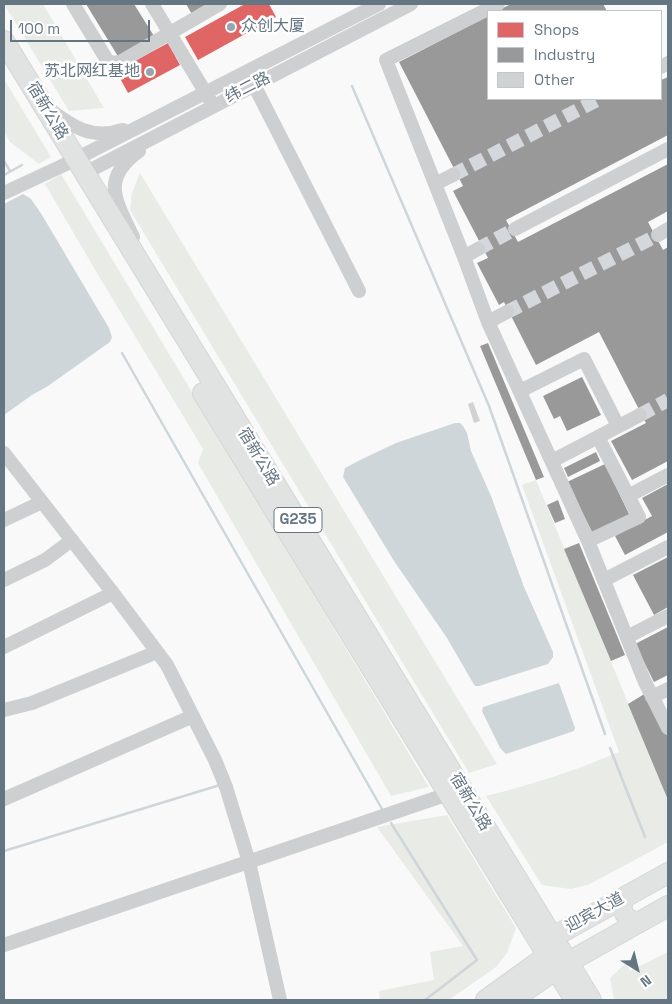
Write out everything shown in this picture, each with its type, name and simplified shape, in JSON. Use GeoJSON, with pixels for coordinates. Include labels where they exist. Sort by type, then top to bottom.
{"type":"FeatureCollection","features":[{"type":"Feature","properties":{"kind":"highway","name":"宿新公路"},"geometry":{"type":"LineString","coordinates":[[4,41],[43,105],[75,166],[448,794],[557,962],[591,1000]]}},
{"type":"Feature","properties":{"kind":"highway","name":"宿新公路"},"geometry":{"type":"LineString","coordinates":[[4,67],[75,166],[183,333],[553,937]]}},
{"type":"Feature","properties":{"kind":"highway","name":"迎宾大道"},"geometry":{"type":"LineString","coordinates":[[557,962],[553,937],[668,873]]}},
{"type":"Feature","properties":{"kind":"highway","name":"迎宾大道"},"geometry":{"type":"LineString","coordinates":[[486,1000],[668,906]]}},
{"type":"Feature","properties":{"kind":"highway","name":"宿新公路"},"geometry":{"type":"LineString","coordinates":[[557,962],[574,1000]]}},
{"type":"Feature","properties":{"kind":"highway","name":"迎宾大道"},"geometry":{"type":"LineString","coordinates":[[512,1000],[557,962]]}},
{"type":"Feature","properties":{"kind":"main road"},"geometry":{"type":"LineString","coordinates":[[624,897],[624,913],[628,919],[639,922]]}},
{"type":"Feature","properties":{"kind":"street"},"geometry":{"type":"LineString","coordinates":[[73,4],[107,60],[112,63],[120,62],[220,4]]}},
{"type":"Feature","properties":{"kind":"street"},"geometry":{"type":"LineString","coordinates":[[152,4],[213,106]]}},
{"type":"Feature","properties":{"kind":"street","name":"纬二路"},"geometry":{"type":"LineString","coordinates":[[75,166],[184,104],[379,4]]}},
{"type":"Feature","properties":{"kind":"street","name":"纬二路"},"geometry":{"type":"LineString","coordinates":[[75,166],[174,127],[411,4]]}},
{"type":"Feature","properties":{"kind":"street"},"geometry":{"type":"LineString","coordinates":[[498,4],[386,60],[464,256],[488,322],[588,541],[652,697],[668,728]]}},
{"type":"Feature","properties":{"kind":"street"},"geometry":{"type":"LineString","coordinates":[[254,85],[359,291]]}},
{"type":"Feature","properties":{"kind":"street"},"geometry":{"type":"LineString","coordinates":[[43,105],[83,131],[106,134],[121,131],[184,104]]}},
{"type":"Feature","properties":{"kind":"street"},"geometry":{"type":"LineString","coordinates":[[174,127],[130,158],[122,167],[114,189],[123,215],[183,333]]}},
{"type":"Feature","properties":{"kind":"street"},"geometry":{"type":"LineString","coordinates":[[516,230],[668,148]]}},
{"type":"Feature","properties":{"kind":"street"},"geometry":{"type":"LineString","coordinates":[[4,193],[75,166]]}},
{"type":"Feature","properties":{"kind":"street"},"geometry":{"type":"LineString","coordinates":[[435,184],[453,175]]}},
{"type":"Feature","properties":{"kind":"street"},"geometry":{"type":"LineString","coordinates":[[464,256],[478,249]]}},
{"type":"Feature","properties":{"kind":"street"},"geometry":{"type":"LineString","coordinates":[[488,322],[507,312]]}},
{"type":"Feature","properties":{"kind":"street"},"geometry":{"type":"LineString","coordinates":[[520,391],[584,359],[618,426]]}},
{"type":"Feature","properties":{"kind":"street"},"geometry":{"type":"LineString","coordinates":[[552,461],[640,415]]}},
{"type":"Feature","properties":{"kind":"street"},"geometry":{"type":"LineString","coordinates":[[588,541],[639,516],[598,437]]}},
{"type":"Feature","properties":{"kind":"street"},"geometry":{"type":"LineString","coordinates":[[6,459],[113,592],[167,665],[193,716],[226,787],[249,862],[280,1000]]}},
{"type":"Feature","properties":{"kind":"street"},"geometry":{"type":"LineString","coordinates":[[628,496],[668,475]]}},
{"type":"Feature","properties":{"kind":"street"},"geometry":{"type":"LineString","coordinates":[[4,520],[42,502]]}},
{"type":"Feature","properties":{"kind":"street"},"geometry":{"type":"LineString","coordinates":[[4,580],[45,560],[72,540]]}},
{"type":"Feature","properties":{"kind":"street"},"geometry":{"type":"LineString","coordinates":[[604,580],[668,547]]}},
{"type":"Feature","properties":{"kind":"street"},"geometry":{"type":"LineString","coordinates":[[4,646],[113,592]]}},
{"type":"Feature","properties":{"kind":"street"},"geometry":{"type":"LineString","coordinates":[[627,637],[668,616]]}},
{"type":"Feature","properties":{"kind":"street"},"geometry":{"type":"LineString","coordinates":[[4,710],[32,703],[157,652]]}},
{"type":"Feature","properties":{"kind":"street"},"geometry":{"type":"LineString","coordinates":[[652,697],[668,689]]}},
{"type":"Feature","properties":{"kind":"street"},"geometry":{"type":"LineString","coordinates":[[4,799],[193,716]]}},
{"type":"Feature","properties":{"kind":"street"},"geometry":{"type":"LineString","coordinates":[[4,945],[448,794]]}},
{"type":"Feature","properties":{"kind":"shaded area"},"geometry":{"type":"Polygon","coordinates":[[[4,4],[43,4],[104,108],[69,111],[4,4]]]}},
{"type":"Feature","properties":{"kind":"shaded area"},"geometry":{"type":"Polygon","coordinates":[[[4,79],[51,157],[39,164],[10,142],[4,131],[4,79]]]}},
{"type":"Feature","properties":{"kind":"shaded area"},"geometry":{"type":"Polygon","coordinates":[[[140,173],[497,764],[469,773],[130,210],[132,193],[140,173]]]}},
{"type":"Feature","properties":{"kind":"shaded area"},"geometry":{"type":"Polygon","coordinates":[[[61,174],[429,787],[391,796],[198,463],[203,449],[45,184],[61,174]]]}},
{"type":"Feature","properties":{"kind":"shaded area"},"geometry":{"type":"Polygon","coordinates":[[[23,194],[31,199],[42,215],[109,328],[112,337],[110,342],[4,415],[4,204],[23,194]]]}},
{"type":"Feature","properties":{"kind":"shaded area"},"geometry":{"type":"Polygon","coordinates":[[[460,423],[467,433],[471,451],[491,496],[524,587],[553,652],[553,657],[548,664],[479,686],[475,686],[473,683],[447,638],[394,561],[343,477],[345,468],[358,461],[396,443],[460,423]]]}},
{"type":"Feature","properties":{"kind":"shaded area"},"geometry":{"type":"Polygon","coordinates":[[[536,480],[668,800],[668,842],[588,885],[571,889],[542,885],[486,796],[554,777],[619,752],[522,485],[536,480]]]}},
{"type":"Feature","properties":{"kind":"shaded area"},"geometry":{"type":"Polygon","coordinates":[[[559,683],[575,728],[574,731],[506,754],[500,748],[482,711],[483,707],[559,683]]]}},
{"type":"Feature","properties":{"kind":"shaded area"},"geometry":{"type":"Polygon","coordinates":[[[447,815],[516,928],[507,953],[496,967],[449,1000],[380,1000],[379,991],[434,980],[430,952],[463,946],[377,827],[447,815]]]}},
{"type":"Feature","properties":{"kind":"shaded area"},"geometry":{"type":"Polygon","coordinates":[[[668,952],[668,1000],[614,1000],[610,978],[626,963],[630,971],[668,952]]]}},
{"type":"Feature","properties":{"kind":"building: Shops","name":"众创大厦"},"geometry":{"type":"Polygon","coordinates":[[[245,4],[269,4],[276,17],[198,60],[185,37],[245,4]]]}},
{"type":"Feature","properties":{"kind":"building: Shops"},"geometry":{"type":"Polygon","coordinates":[[[168,43],[180,65],[128,93],[116,71],[168,43]]]}},
{"type":"Feature","properties":{"kind":"building: Industry"},"geometry":{"type":"Polygon","coordinates":[[[86,4],[134,4],[154,36],[119,58],[86,4]]]}},
{"type":"Feature","properties":{"kind":"building: Industry"},"geometry":{"type":"Polygon","coordinates":[[[186,4],[212,4],[193,16],[186,4]]]}},
{"type":"Feature","properties":{"kind":"building: Industry"},"geometry":{"type":"Polygon","coordinates":[[[511,4],[603,4],[606,10],[499,10],[511,4]]]}},
{"type":"Feature","properties":{"kind":"building: Industry"},"geometry":{"type":"Polygon","coordinates":[[[487,17],[487,100],[662,100],[662,80],[668,77],[668,135],[506,220],[518,242],[668,164],[668,211],[648,222],[663,250],[668,247],[668,461],[632,480],[611,441],[646,423],[599,332],[536,365],[504,302],[499,305],[477,263],[488,258],[453,191],[463,186],[399,62],[487,17]]]}},
{"type":"Feature","properties":{"kind":"building: Industry"},"geometry":{"type":"Polygon","coordinates":[[[488,343],[544,477],[536,480],[480,346],[488,343]]]}},
{"type":"Feature","properties":{"kind":"building: Industry"},"geometry":{"type":"Polygon","coordinates":[[[582,377],[601,415],[567,431],[560,416],[554,419],[543,396],[582,377]]]}},
{"type":"Feature","properties":{"kind":"building: Industry"},"geometry":{"type":"Polygon","coordinates":[[[596,452],[600,461],[568,477],[564,468],[596,452]]]}},
{"type":"Feature","properties":{"kind":"building: Industry"},"geometry":{"type":"Polygon","coordinates":[[[605,464],[630,516],[593,534],[567,482],[605,464]]]}},
{"type":"Feature","properties":{"kind":"building: Industry"},"geometry":{"type":"Polygon","coordinates":[[[668,484],[668,532],[625,555],[615,536],[652,516],[642,498],[668,484]]]}},
{"type":"Feature","properties":{"kind":"building: Industry"},"geometry":{"type":"Polygon","coordinates":[[[558,500],[565,519],[555,523],[547,505],[558,500]]]}},
{"type":"Feature","properties":{"kind":"building: Industry"},"geometry":{"type":"Polygon","coordinates":[[[579,543],[625,655],[611,661],[564,549],[579,543]]]}},
{"type":"Feature","properties":{"kind":"building: Industry"},"geometry":{"type":"Polygon","coordinates":[[[668,557],[668,607],[654,615],[633,575],[668,557]]]}},
{"type":"Feature","properties":{"kind":"building: Industry"},"geometry":{"type":"Polygon","coordinates":[[[668,627],[668,675],[654,682],[635,644],[668,627]]]}},
{"type":"Feature","properties":{"kind":"building: Industry"},"geometry":{"type":"Polygon","coordinates":[[[646,693],[668,734],[668,800],[628,704],[646,693]]]}},
{"type":"Feature","properties":{"kind":"building: Other"},"geometry":{"type":"Polygon","coordinates":[[[473,402],[480,421],[474,423],[468,404],[473,402]]]}},
{"type":"Feature","properties":{"kind":"waterway"},"geometry":{"type":"LineString","coordinates":[[352,86],[489,406],[605,734]]}},
{"type":"Feature","properties":{"kind":"waterway"},"geometry":{"type":"LineString","coordinates":[[4,161],[10,171]]}},
{"type":"Feature","properties":{"kind":"waterway"},"geometry":{"type":"LineString","coordinates":[[4,175],[22,165]]}},
{"type":"Feature","properties":{"kind":"waterway"},"geometry":{"type":"LineString","coordinates":[[122,353],[382,809]]}},
{"type":"Feature","properties":{"kind":"waterway"},"geometry":{"type":"LineString","coordinates":[[610,748],[645,837]]}},
{"type":"Feature","properties":{"kind":"waterway"},"geometry":{"type":"LineString","coordinates":[[4,851],[220,785]]}},
{"type":"Feature","properties":{"kind":"waterway"},"geometry":{"type":"LineString","coordinates":[[391,823],[477,960],[425,1000]]}},
{"type":"Feature","properties":{"kind":"tunnel"},"geometry":{"type":"LineString","coordinates":[[453,175],[597,100]]}},
{"type":"Feature","properties":{"kind":"tunnel"},"geometry":{"type":"LineString","coordinates":[[478,249],[515,229]]}},
{"type":"Feature","properties":{"kind":"tunnel"},"geometry":{"type":"LineString","coordinates":[[507,312],[658,235]]}},
{"type":"Feature","properties":{"kind":"tunnel"},"geometry":{"type":"LineString","coordinates":[[640,415],[668,400]]}},
{"type":"Feature","properties":{"kind":"place","name":"众创大厦"},"geometry":{"type":"Point","coordinates":[231,27]}},
{"type":"Feature","properties":{"kind":"place","name":"苏北网红基地"},"geometry":{"type":"Point","coordinates":[150,72]}}]}
